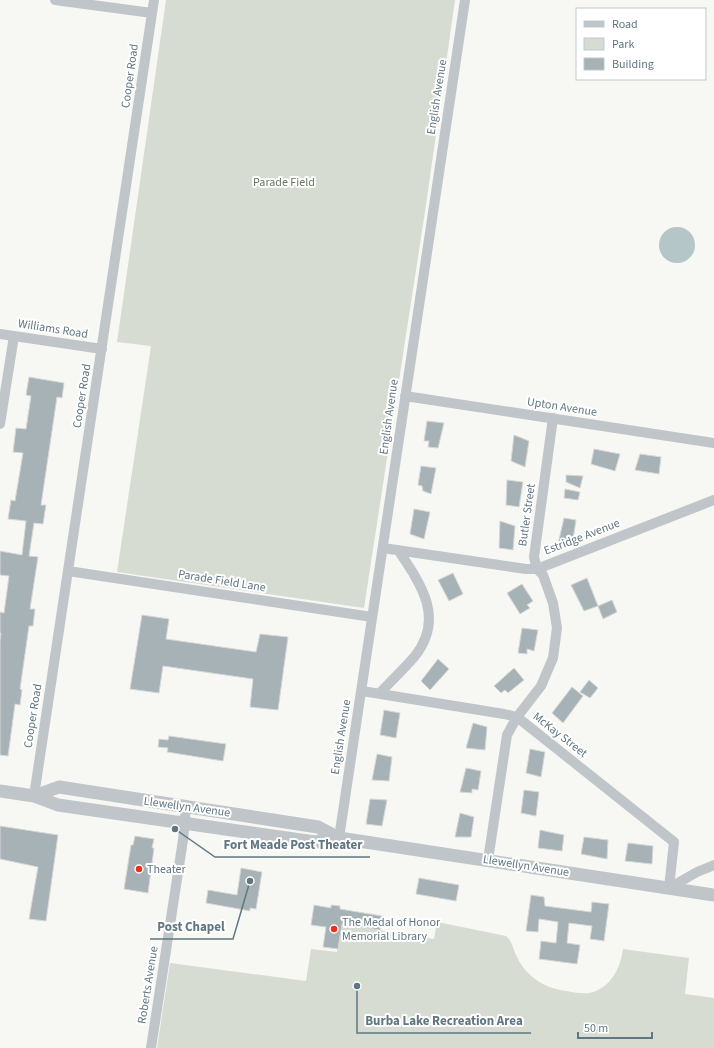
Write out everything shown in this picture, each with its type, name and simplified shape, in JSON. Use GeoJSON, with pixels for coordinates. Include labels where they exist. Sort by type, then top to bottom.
{"type":"FeatureCollection","features":[{"type":"Feature","properties":{"kind":"street"},"geometry":{"type":"LineString","coordinates":[[55,0],[152,13]]}},
{"type":"Feature","properties":{"kind":"street","name":"Cooper Road"},"geometry":{"type":"LineString","coordinates":[[34,796],[154,0]]}},
{"type":"Feature","properties":{"kind":"street","name":"English Avenue"},"geometry":{"type":"LineString","coordinates":[[339,838],[465,0]]}},
{"type":"Feature","properties":{"kind":"street","name":"Williams Road"},"geometry":{"type":"LineString","coordinates":[[0,334],[102,349]]}},
{"type":"Feature","properties":{"kind":"street"},"geometry":{"type":"LineString","coordinates":[[0,424],[14,336]]}},
{"type":"Feature","properties":{"kind":"street","name":"Upton Avenue"},"geometry":{"type":"LineString","coordinates":[[405,396],[714,443]]}},
{"type":"Feature","properties":{"kind":"street","name":"Butler Street"},"geometry":{"type":"LineString","coordinates":[[488,860],[507,735],[517,717],[541,686],[552,658],[555,643],[556,628],[553,603],[543,575],[538,568],[534,557],[553,418]]}},
{"type":"Feature","properties":{"kind":"street","name":"Estridge Avenue"},"geometry":{"type":"LineString","coordinates":[[383,548],[526,570],[538,568],[714,500]]}},
{"type":"Feature","properties":{"kind":"street"},"geometry":{"type":"LineString","coordinates":[[379,694],[416,655],[426,635],[430,621],[427,603],[419,583],[398,550]]}},
{"type":"Feature","properties":{"kind":"street","name":"Parade Field Lane"},"geometry":{"type":"LineString","coordinates":[[68,571],[372,616]]}},
{"type":"Feature","properties":{"kind":"street","name":"McKay Street"},"geometry":{"type":"LineString","coordinates":[[362,691],[517,717],[674,842],[669,888]]}},
{"type":"Feature","properties":{"kind":"street","name":"Llewellyn Avenue"},"geometry":{"type":"LineString","coordinates":[[34,796],[59,788],[318,827],[339,838]]}},
{"type":"Feature","properties":{"kind":"street","name":"Llewellyn Avenue"},"geometry":{"type":"LineString","coordinates":[[0,791],[34,796],[58,805],[185,822],[315,842],[339,838],[714,895]]}},
{"type":"Feature","properties":{"kind":"street","name":"Roberts Avenue"},"geometry":{"type":"LineString","coordinates":[[152,1048],[186,807]]}},
{"type":"Feature","properties":{"kind":"street"},"geometry":{"type":"LineString","coordinates":[[669,888],[697,872],[714,865]]}},
{"type":"Feature","properties":{"kind":"green space","name":"Parade Field"},"geometry":{"type":"Polygon","coordinates":[[[166,0],[455,0],[426,205],[364,608],[117,572],[151,346],[117,342],[166,0]]]}},
{"type":"Feature","properties":{"kind":"green space"},"geometry":{"type":"Polygon","coordinates":[[[437,922],[506,936],[511,942],[520,962],[532,977],[549,987],[573,992],[593,992],[607,984],[618,967],[623,949],[689,958],[685,994],[714,998],[714,1048],[157,1048],[170,963],[306,981],[311,949],[337,952],[342,924],[434,939],[437,922]]]}},
{"type":"Feature","properties":{"kind":"shaded area"},"geometry":{"type":"Polygon","coordinates":[[[681,227],[690,232],[694,238],[694,252],[690,258],[681,263],[673,263],[664,258],[660,252],[659,241],[664,232],[670,228],[681,227]]]}},
{"type":"Feature","properties":{"kind":"building"},"geometry":{"type":"Polygon","coordinates":[[[29,377],[64,383],[62,398],[57,397],[41,505],[46,505],[43,524],[34,523],[29,556],[38,557],[30,609],[35,609],[33,626],[29,626],[20,689],[22,690],[20,705],[15,704],[8,756],[0,755],[0,612],[4,613],[9,576],[0,575],[0,551],[22,555],[26,521],[8,519],[11,500],[15,501],[23,453],[13,452],[16,428],[26,429],[31,396],[26,395],[29,377]]]}},
{"type":"Feature","properties":{"kind":"building"},"geometry":{"type":"Polygon","coordinates":[[[427,421],[444,423],[438,448],[428,447],[429,441],[424,441],[427,421]]]}},
{"type":"Feature","properties":{"kind":"building"},"geometry":{"type":"Polygon","coordinates":[[[514,435],[529,441],[525,467],[511,461],[514,435]]]}},
{"type":"Feature","properties":{"kind":"building"},"geometry":{"type":"Polygon","coordinates":[[[594,449],[620,454],[615,471],[591,464],[594,449]]]}},
{"type":"Feature","properties":{"kind":"building"},"geometry":{"type":"Polygon","coordinates":[[[640,454],[661,457],[659,474],[635,470],[640,454]]]}},
{"type":"Feature","properties":{"kind":"building"},"geometry":{"type":"Polygon","coordinates":[[[421,466],[436,468],[431,494],[423,491],[422,486],[418,485],[421,466]]]}},
{"type":"Feature","properties":{"kind":"building"},"geometry":{"type":"Polygon","coordinates":[[[566,475],[583,476],[580,488],[566,482],[566,475]]]}},
{"type":"Feature","properties":{"kind":"building"},"geometry":{"type":"Polygon","coordinates":[[[507,480],[523,482],[519,507],[506,505],[507,480]]]}},
{"type":"Feature","properties":{"kind":"building"},"geometry":{"type":"Polygon","coordinates":[[[565,489],[580,492],[578,500],[564,498],[565,489]]]}},
{"type":"Feature","properties":{"kind":"building"},"geometry":{"type":"Polygon","coordinates":[[[414,509],[430,512],[424,539],[410,534],[414,509]]]}},
{"type":"Feature","properties":{"kind":"building"},"geometry":{"type":"Polygon","coordinates":[[[564,518],[576,520],[572,546],[558,544],[564,518]]]}},
{"type":"Feature","properties":{"kind":"building"},"geometry":{"type":"Polygon","coordinates":[[[500,521],[515,526],[513,550],[499,548],[500,521]]]}},
{"type":"Feature","properties":{"kind":"building"},"geometry":{"type":"Polygon","coordinates":[[[453,573],[463,594],[449,601],[438,580],[453,573]]]}},
{"type":"Feature","properties":{"kind":"building"},"geometry":{"type":"Polygon","coordinates":[[[587,578],[598,606],[584,611],[571,585],[587,578]]]}},
{"type":"Feature","properties":{"kind":"building"},"geometry":{"type":"Polygon","coordinates":[[[522,584],[533,601],[527,605],[530,608],[520,614],[507,593],[522,584]]]}},
{"type":"Feature","properties":{"kind":"building"},"geometry":{"type":"Polygon","coordinates":[[[612,600],[617,612],[603,619],[598,606],[612,600]]]}},
{"type":"Feature","properties":{"kind":"building"},"geometry":{"type":"Polygon","coordinates":[[[142,615],[169,619],[166,639],[256,652],[260,634],[288,637],[278,710],[250,707],[253,679],[163,666],[159,693],[130,689],[142,615]]]}},
{"type":"Feature","properties":{"kind":"building"},"geometry":{"type":"Polygon","coordinates":[[[522,628],[538,630],[534,651],[527,649],[527,654],[518,653],[522,628]]]}},
{"type":"Feature","properties":{"kind":"building"},"geometry":{"type":"Polygon","coordinates":[[[438,659],[449,669],[430,690],[421,681],[438,659]]]}},
{"type":"Feature","properties":{"kind":"building"},"geometry":{"type":"Polygon","coordinates":[[[514,668],[524,680],[508,693],[505,690],[501,693],[494,686],[514,668]]]}},
{"type":"Feature","properties":{"kind":"building"},"geometry":{"type":"Polygon","coordinates":[[[589,680],[598,688],[590,698],[580,692],[589,680]]]}},
{"type":"Feature","properties":{"kind":"building"},"geometry":{"type":"Polygon","coordinates":[[[572,687],[583,696],[563,723],[552,713],[572,687]]]}},
{"type":"Feature","properties":{"kind":"building"},"geometry":{"type":"Polygon","coordinates":[[[384,710],[400,713],[396,738],[380,735],[384,710]]]}},
{"type":"Feature","properties":{"kind":"building"},"geometry":{"type":"Polygon","coordinates":[[[473,723],[487,727],[485,750],[466,748],[473,723]]]}},
{"type":"Feature","properties":{"kind":"building"},"geometry":{"type":"Polygon","coordinates":[[[169,736],[226,744],[223,761],[167,752],[168,748],[158,747],[159,739],[168,740],[169,736]]]}},
{"type":"Feature","properties":{"kind":"building"},"geometry":{"type":"Polygon","coordinates":[[[530,749],[545,752],[541,777],[526,773],[530,749]]]}},
{"type":"Feature","properties":{"kind":"building"},"geometry":{"type":"Polygon","coordinates":[[[377,754],[392,757],[389,781],[372,780],[377,754]]]}},
{"type":"Feature","properties":{"kind":"building"},"geometry":{"type":"Polygon","coordinates":[[[466,768],[481,771],[478,790],[472,789],[472,793],[460,792],[466,768]]]}},
{"type":"Feature","properties":{"kind":"building"},"geometry":{"type":"Polygon","coordinates":[[[524,790],[539,792],[536,816],[521,813],[524,790]]]}},
{"type":"Feature","properties":{"kind":"building"},"geometry":{"type":"Polygon","coordinates":[[[370,799],[387,800],[382,826],[366,824],[370,799]]]}},
{"type":"Feature","properties":{"kind":"building"},"geometry":{"type":"Polygon","coordinates":[[[460,813],[474,817],[471,837],[455,837],[460,813]]]}},
{"type":"Feature","properties":{"kind":"building"},"geometry":{"type":"Polygon","coordinates":[[[0,826],[58,835],[46,921],[29,919],[38,867],[0,859],[0,826]]]}},
{"type":"Feature","properties":{"kind":"building"},"geometry":{"type":"Polygon","coordinates":[[[540,830],[564,835],[562,851],[538,848],[540,830]]]}},
{"type":"Feature","properties":{"kind":"building","name":"Theater"},"geometry":{"type":"Polygon","coordinates":[[[135,836],[154,839],[148,893],[124,889],[131,845],[133,845],[135,836]]]}},
{"type":"Feature","properties":{"kind":"building"},"geometry":{"type":"Polygon","coordinates":[[[584,837],[608,840],[607,859],[581,854],[584,837]]]}},
{"type":"Feature","properties":{"kind":"building"},"geometry":{"type":"Polygon","coordinates":[[[628,843],[653,846],[652,864],[625,861],[628,843]]]}},
{"type":"Feature","properties":{"kind":"building"},"geometry":{"type":"Polygon","coordinates":[[[241,868],[262,872],[256,909],[250,908],[250,911],[206,903],[208,890],[237,895],[241,868]]]}},
{"type":"Feature","properties":{"kind":"building"},"geometry":{"type":"Polygon","coordinates":[[[419,878],[459,885],[456,901],[416,894],[419,878]]]}},
{"type":"Feature","properties":{"kind":"building"},"geometry":{"type":"Polygon","coordinates":[[[531,895],[544,897],[545,906],[591,912],[592,902],[609,904],[604,941],[590,939],[592,926],[569,923],[567,943],[580,945],[577,964],[539,959],[541,941],[556,943],[558,922],[539,919],[538,932],[526,931],[531,895]]]}},
{"type":"Feature","properties":{"kind":"building","name":"The Medal of Honor Memorial Library"},"geometry":{"type":"Polygon","coordinates":[[[314,905],[331,908],[331,905],[340,906],[340,909],[382,916],[380,930],[342,924],[338,949],[323,947],[326,927],[311,925],[314,905]]]}},
{"type":"Feature","properties":{"kind":"place","name":"Fort Meade Post Theater"},"geometry":{"type":"Point","coordinates":[175,829]}},
{"type":"Feature","properties":{"kind":"place","name":"Theater"},"geometry":{"type":"Point","coordinates":[139,869]}},
{"type":"Feature","properties":{"kind":"place","name":"Post Chapel"},"geometry":{"type":"Point","coordinates":[250,881]}},
{"type":"Feature","properties":{"kind":"place","name":"The Medal of Honor Memorial Library"},"geometry":{"type":"Point","coordinates":[334,929]}},
{"type":"Feature","properties":{"kind":"place","name":"Burba Lake Recreation Area"},"geometry":{"type":"Point","coordinates":[357,986]}}]}
